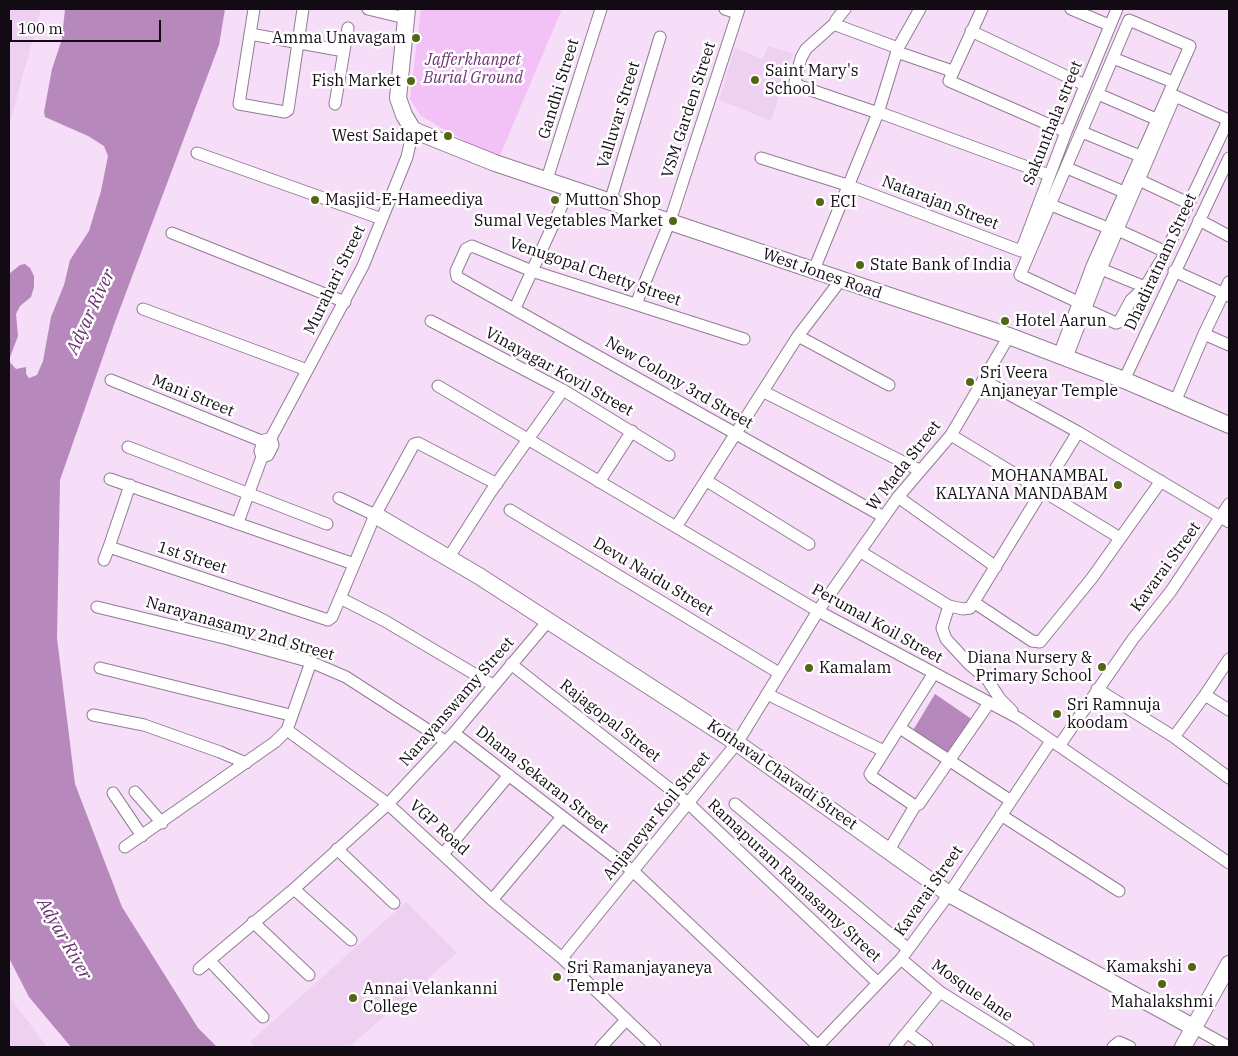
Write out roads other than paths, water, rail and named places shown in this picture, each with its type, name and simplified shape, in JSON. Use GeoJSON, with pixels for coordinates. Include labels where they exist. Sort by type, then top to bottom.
{"type":"FeatureCollection","features":[{"type":"Feature","properties":{"kind":"street"},"geometry":{"type":"LineString","coordinates":[[254,9],[239,104],[285,112],[288,110],[303,9]]}},
{"type":"Feature","properties":{"kind":"street"},"geometry":{"type":"LineString","coordinates":[[368,9],[406,13],[398,98],[404,115],[413,130]]}},
{"type":"Feature","properties":{"kind":"street","name":"Gandhi Street"},"geometry":{"type":"LineString","coordinates":[[547,179],[601,9]]}},
{"type":"Feature","properties":{"kind":"street"},"geometry":{"type":"LineString","coordinates":[[725,9],[738,11]]}},
{"type":"Feature","properties":{"kind":"street"},"geometry":{"type":"LineString","coordinates":[[845,9],[835,23],[806,49],[801,58],[795,82],[799,86],[878,112],[1049,175]]}},
{"type":"Feature","properties":{"kind":"street"},"geometry":{"type":"LineString","coordinates":[[813,272],[878,112],[898,50],[920,9]]}},
{"type":"Feature","properties":{"kind":"street"},"geometry":{"type":"LineString","coordinates":[[982,9],[949,81],[1066,132]]}},
{"type":"Feature","properties":{"kind":"street"},"geometry":{"type":"LineString","coordinates":[[1071,9],[1109,25]]}},
{"type":"Feature","properties":{"kind":"street","name":"Sakunthala street"},"geometry":{"type":"LineString","coordinates":[[1021,251],[1066,132],[1117,9]]}},
{"type":"Feature","properties":{"kind":"street","name":"VSM Garden Street"},"geometry":{"type":"LineString","coordinates":[[636,304],[670,221],[738,11]]}},
{"type":"Feature","properties":{"kind":"street"},"geometry":{"type":"LineString","coordinates":[[1063,356],[1082,305],[1113,229],[1139,180],[1175,96],[1226,120],[1226,125],[1166,252],[1145,287],[1131,300],[1118,323],[1082,305],[1020,276],[1052,205],[1129,20],[1190,46],[1124,192],[1113,229],[1101,269],[1082,305]]}},
{"type":"Feature","properties":{"kind":"street"},"geometry":{"type":"LineString","coordinates":[[835,23],[952,71]]}},
{"type":"Feature","properties":{"kind":"street"},"geometry":{"type":"LineString","coordinates":[[335,104],[348,28]]}},
{"type":"Feature","properties":{"kind":"street"},"geometry":{"type":"LineString","coordinates":[[971,31],[1086,83],[1156,119]]}},
{"type":"Feature","properties":{"kind":"street"},"geometry":{"type":"LineString","coordinates":[[250,34],[344,51]]}},
{"type":"Feature","properties":{"kind":"street","name":"Valluvar Street"},"geometry":{"type":"LineString","coordinates":[[610,202],[660,37]]}},
{"type":"Feature","properties":{"kind":"street"},"geometry":{"type":"LineString","coordinates":[[1113,58],[1173,82]]}},
{"type":"Feature","properties":{"kind":"street","name":"West Jones Road"},"geometry":{"type":"LineString","coordinates":[[413,130],[495,163],[670,221],[813,272],[1009,336],[1124,380],[1229,425]]}},
{"type":"Feature","properties":{"kind":"street","name":"Murahari Street"},"geometry":{"type":"LineString","coordinates":[[248,492],[262,457],[268,455],[273,445],[267,440],[346,302],[407,157],[413,130]]}},
{"type":"Feature","properties":{"kind":"street"},"geometry":{"type":"LineString","coordinates":[[1082,132],[1140,156]]}},
{"type":"Feature","properties":{"kind":"street"},"geometry":{"type":"LineString","coordinates":[[197,153],[382,219]]}},
{"type":"Feature","properties":{"kind":"street","name":"Natarajan Street"},"geometry":{"type":"LineString","coordinates":[[761,158],[847,186],[1021,251]]}},
{"type":"Feature","properties":{"kind":"street","name":"Dhadiratnam Street"},"geometry":{"type":"LineString","coordinates":[[1124,380],[1229,158]]}},
{"type":"Feature","properties":{"kind":"street"},"geometry":{"type":"LineString","coordinates":[[1066,168],[1124,192]]}},
{"type":"Feature","properties":{"kind":"street"},"geometry":{"type":"LineString","coordinates":[[1139,180],[1188,203]]}},
{"type":"Feature","properties":{"kind":"street"},"geometry":{"type":"LineString","coordinates":[[515,308],[570,188]]}},
{"type":"Feature","properties":{"kind":"street"},"geometry":{"type":"LineString","coordinates":[[1052,205],[1166,252]]}},
{"type":"Feature","properties":{"kind":"street"},"geometry":{"type":"LineString","coordinates":[[1199,220],[1229,236]]}},
{"type":"Feature","properties":{"kind":"street"},"geometry":{"type":"LineString","coordinates":[[172,233],[346,302]]}},
{"type":"Feature","properties":{"kind":"street","name":"Venugopal Chetty Street"},"geometry":{"type":"LineString","coordinates":[[457,277],[456,271],[466,249],[472,246],[532,271],[744,339]]}},
{"type":"Feature","properties":{"kind":"street"},"geometry":{"type":"LineString","coordinates":[[1101,269],[1145,287]]}},
{"type":"Feature","properties":{"kind":"street"},"geometry":{"type":"LineString","coordinates":[[1174,271],[1226,295]]}},
{"type":"Feature","properties":{"kind":"street","name":"New Colony 3rd Street"},"geometry":{"type":"LineString","coordinates":[[457,277],[515,308],[884,518]]}},
{"type":"Feature","properties":{"kind":"street"},"geometry":{"type":"LineString","coordinates":[[676,527],[798,336],[840,281]]}},
{"type":"Feature","properties":{"kind":"street"},"geometry":{"type":"LineString","coordinates":[[1175,402],[1204,334],[1226,295],[1229,282]]}},
{"type":"Feature","properties":{"kind":"street"},"geometry":{"type":"LineString","coordinates":[[143,309],[307,370]]}},
{"type":"Feature","properties":{"kind":"street","name":"Vinayagar Kovil Street"},"geometry":{"type":"LineString","coordinates":[[431,321],[563,390],[669,455]]}},
{"type":"Feature","properties":{"kind":"street"},"geometry":{"type":"LineString","coordinates":[[1204,334],[1229,345]]}},
{"type":"Feature","properties":{"kind":"street"},"geometry":{"type":"LineString","coordinates":[[798,336],[889,385]]}},
{"type":"Feature","properties":{"kind":"street","name":"W Mada Street"},"geometry":{"type":"LineString","coordinates":[[818,611],[898,497],[919,470],[951,435],[1009,336]]}},
{"type":"Feature","properties":{"kind":"street","name":"Mani Street"},"geometry":{"type":"LineString","coordinates":[[111,380],[267,440]]}},
{"type":"Feature","properties":{"kind":"street"},"geometry":{"type":"LineString","coordinates":[[983,380],[1078,432],[1225,520]]}},
{"type":"Feature","properties":{"kind":"street","name":"Perumal Koil Street"},"geometry":{"type":"LineString","coordinates":[[438,386],[818,611],[1020,720],[1229,864]]}},
{"type":"Feature","properties":{"kind":"street"},"geometry":{"type":"LineString","coordinates":[[449,557],[497,484],[563,390]]}},
{"type":"Feature","properties":{"kind":"street"},"geometry":{"type":"LineString","coordinates":[[764,392],[919,470]]}},
{"type":"Feature","properties":{"kind":"street"},"geometry":{"type":"LineString","coordinates":[[600,482],[632,432]]}},
{"type":"Feature","properties":{"kind":"street"},"geometry":{"type":"LineString","coordinates":[[861,552],[949,606],[963,610],[970,608],[975,604],[1078,432]]}},
{"type":"Feature","properties":{"kind":"street"},"geometry":{"type":"LineString","coordinates":[[951,435],[1120,538]]}},
{"type":"Feature","properties":{"kind":"street"},"geometry":{"type":"LineString","coordinates":[[493,685],[385,621],[340,598],[375,515],[416,443],[497,484]]}},
{"type":"Feature","properties":{"kind":"street"},"geometry":{"type":"LineString","coordinates":[[128,446],[327,524]]}},
{"type":"Feature","properties":{"kind":"street"},"geometry":{"type":"LineString","coordinates":[[110,478],[354,564]]}},
{"type":"Feature","properties":{"kind":"street"},"geometry":{"type":"LineString","coordinates":[[706,481],[809,544]]}},
{"type":"Feature","properties":{"kind":"street"},"geometry":{"type":"LineString","coordinates":[[975,604],[1032,641],[1040,642],[1092,578],[1161,481]]}},
{"type":"Feature","properties":{"kind":"street"},"geometry":{"type":"LineString","coordinates":[[104,560],[130,485]]}},
{"type":"Feature","properties":{"kind":"street"},"geometry":{"type":"LineString","coordinates":[[238,522],[248,492]]}},
{"type":"Feature","properties":{"kind":"street"},"geometry":{"type":"LineString","coordinates":[[898,497],[996,567]]}},
{"type":"Feature","properties":{"kind":"street"},"geometry":{"type":"LineString","coordinates":[[339,498],[375,515]]}},
{"type":"Feature","properties":{"kind":"street","name":"Kavarai Street"},"geometry":{"type":"LineString","coordinates":[[818,1047],[904,954],[949,894],[1011,801],[1225,520],[1229,504]]}},
{"type":"Feature","properties":{"kind":"street","name":"Devu Naidu Street"},"geometry":{"type":"LineString","coordinates":[[510,510],[779,673]]}},
{"type":"Feature","properties":{"kind":"street","name":"Kothaval Chavadi Street"},"geometry":{"type":"LineString","coordinates":[[375,515],[449,557],[737,742],[949,894],[1193,1028]]}},
{"type":"Feature","properties":{"kind":"street","name":"1st Street"},"geometry":{"type":"LineString","coordinates":[[108,547],[328,620],[332,617],[340,598]]}},
{"type":"Feature","properties":{"kind":"street"},"geometry":{"type":"LineString","coordinates":[[949,606],[942,628],[946,639],[969,664],[987,679],[1000,699],[1020,720]]}},
{"type":"Feature","properties":{"kind":"street","name":"Narayanasamy 2nd Street"},"geometry":{"type":"LineString","coordinates":[[97,607],[228,639],[311,662],[346,677],[445,741]]}},
{"type":"Feature","properties":{"kind":"street","name":"Anjaneyar Koil Street"},"geometry":{"type":"LineString","coordinates":[[562,958],[634,872],[737,742],[818,611]]}},
{"type":"Feature","properties":{"kind":"street","name":"Narayanswamy Street"},"geometry":{"type":"LineString","coordinates":[[199,969],[294,889],[388,804],[454,733],[549,620]]}},
{"type":"Feature","properties":{"kind":"street"},"geometry":{"type":"LineString","coordinates":[[1174,737],[1229,659]]}},
{"type":"Feature","properties":{"kind":"street"},"geometry":{"type":"LineString","coordinates":[[125,847],[162,823],[275,742],[287,730],[290,715],[311,662]]}},
{"type":"Feature","properties":{"kind":"street","name":"Rajagopal Street"},"geometry":{"type":"LineString","coordinates":[[511,664],[688,803]]}},
{"type":"Feature","properties":{"kind":"street"},"geometry":{"type":"LineString","coordinates":[[100,668],[290,715]]}},
{"type":"Feature","properties":{"kind":"street"},"geometry":{"type":"LineString","coordinates":[[914,806],[872,777],[871,770],[934,674]]}},
{"type":"Feature","properties":{"kind":"street"},"geometry":{"type":"LineString","coordinates":[[1097,689],[1174,737],[1229,778]]}},
{"type":"Feature","properties":{"kind":"street"},"geometry":{"type":"LineString","coordinates":[[768,694],[884,751]]}},
{"type":"Feature","properties":{"kind":"street"},"geometry":{"type":"LineString","coordinates":[[1205,695],[1229,710]]}},
{"type":"Feature","properties":{"kind":"street"},"geometry":{"type":"LineString","coordinates":[[889,850],[914,806],[919,804],[989,703]]}},
{"type":"Feature","properties":{"kind":"street"},"geometry":{"type":"LineString","coordinates":[[93,715],[144,725],[246,763]]}},
{"type":"Feature","properties":{"kind":"street"},"geometry":{"type":"LineString","coordinates":[[900,728],[1011,801]]}},
{"type":"Feature","properties":{"kind":"street","name":"VGP Road"},"geometry":{"type":"LineString","coordinates":[[287,730],[388,804],[444,853],[492,900],[562,958],[655,1047]]}},
{"type":"Feature","properties":{"kind":"street","name":"Dhana Sekaran Street"},"geometry":{"type":"LineString","coordinates":[[454,733],[634,872],[818,1047]]}},
{"type":"Feature","properties":{"kind":"street"},"geometry":{"type":"LineString","coordinates":[[444,853],[508,775]]}},
{"type":"Feature","properties":{"kind":"street"},"geometry":{"type":"LineString","coordinates":[[135,792],[162,823]]}},
{"type":"Feature","properties":{"kind":"street"},"geometry":{"type":"LineString","coordinates":[[113,793],[142,836]]}},
{"type":"Feature","properties":{"kind":"street","name":"Ramapuram Ramasamy Street"},"geometry":{"type":"LineString","coordinates":[[688,803],[878,983]]}},
{"type":"Feature","properties":{"kind":"street","name":"Mosque lane"},"geometry":{"type":"LineString","coordinates":[[735,804],[904,954],[940,992],[1028,1047]]}},
{"type":"Feature","properties":{"kind":"street"},"geometry":{"type":"LineString","coordinates":[[1001,815],[1119,891]]}},
{"type":"Feature","properties":{"kind":"street"},"geometry":{"type":"LineString","coordinates":[[492,900],[562,817]]}},
{"type":"Feature","properties":{"kind":"street"},"geometry":{"type":"LineString","coordinates":[[338,849],[394,903]]}},
{"type":"Feature","properties":{"kind":"street"},"geometry":{"type":"LineString","coordinates":[[294,889],[351,940]]}},
{"type":"Feature","properties":{"kind":"street"},"geometry":{"type":"LineString","coordinates":[[253,922],[308,975]]}},
{"type":"Feature","properties":{"kind":"street"},"geometry":{"type":"LineString","coordinates":[[209,960],[263,1017]]}},
{"type":"Feature","properties":{"kind":"street"},"geometry":{"type":"LineString","coordinates":[[1183,1047],[1229,964]]}},
{"type":"Feature","properties":{"kind":"street"},"geometry":{"type":"LineString","coordinates":[[895,1047],[940,992]]}},
{"type":"Feature","properties":{"kind":"street"},"geometry":{"type":"LineString","coordinates":[[601,1047],[626,1020]]}},
{"type":"Feature","properties":{"kind":"street"},"geometry":{"type":"LineString","coordinates":[[1193,1028],[1229,1047]]}},
{"type":"Feature","properties":{"kind":"street"},"geometry":{"type":"LineString","coordinates":[[908,1033],[927,1047]]}},
{"type":"Feature","properties":{"kind":"street"},"geometry":{"type":"LineString","coordinates":[[1112,1047],[1119,1042],[1130,1047]]}},
{"type":"Feature","properties":{"kind":"water","name":"Adyar River"},"geometry":{"type":"Polygon","coordinates":[[[65,9],[225,9],[219,45],[115,322],[60,480],[57,638],[75,784],[122,907],[198,1028],[217,1047],[71,1047],[29,997],[9,958],[9,361],[16,369],[26,367],[26,374],[29,378],[37,375],[43,361],[51,317],[64,285],[70,260],[89,231],[101,191],[108,156],[104,146],[88,136],[45,117],[44,112],[52,69],[62,39],[65,9]]]}},
{"type":"Feature","properties":{"kind":"water"},"geometry":{"type":"Polygon","coordinates":[[[25,264],[30,268],[34,276],[34,287],[31,297],[20,306],[16,314],[18,336],[9,360],[9,274],[20,265],[25,264]]]}},
{"type":"Feature","properties":{"kind":"water"},"geometry":{"type":"Polygon","coordinates":[[[935,694],[973,720],[950,756],[912,732],[935,694]]]}},
{"type":"Feature","properties":{"kind":"place","name":"Amma Unavagam"},"geometry":{"type":"Point","coordinates":[416,38]}},
{"type":"Feature","properties":{"kind":"place","name":"Saint Mary's School"},"geometry":{"type":"Point","coordinates":[755,80]}},
{"type":"Feature","properties":{"kind":"place","name":"Fish Market"},"geometry":{"type":"Point","coordinates":[411,81]}},
{"type":"Feature","properties":{"kind":"place","name":"West Saidapet"},"geometry":{"type":"Point","coordinates":[448,136]}},
{"type":"Feature","properties":{"kind":"place","name":"Masjid-E-Hameediya"},"geometry":{"type":"Point","coordinates":[315,200]}},
{"type":"Feature","properties":{"kind":"place","name":"Mutton Shop"},"geometry":{"type":"Point","coordinates":[555,200]}},
{"type":"Feature","properties":{"kind":"place","name":"ECI"},"geometry":{"type":"Point","coordinates":[820,202]}},
{"type":"Feature","properties":{"kind":"place","name":"Sumal Vegetables Market"},"geometry":{"type":"Point","coordinates":[673,221]}},
{"type":"Feature","properties":{"kind":"place","name":"State Bank of India"},"geometry":{"type":"Point","coordinates":[860,265]}},
{"type":"Feature","properties":{"kind":"place","name":"Hotel Aarun"},"geometry":{"type":"Point","coordinates":[1005,321]}},
{"type":"Feature","properties":{"kind":"place","name":"Sri Veera Anjaneyar Temple"},"geometry":{"type":"Point","coordinates":[970,382]}},
{"type":"Feature","properties":{"kind":"place","name":"MOHANAMBAL KALYANA MANDABAM"},"geometry":{"type":"Point","coordinates":[1118,485]}},
{"type":"Feature","properties":{"kind":"place","name":"Diana Nursery & Primary School"},"geometry":{"type":"Point","coordinates":[1102,667]}},
{"type":"Feature","properties":{"kind":"place","name":"Kamalam"},"geometry":{"type":"Point","coordinates":[809,668]}},
{"type":"Feature","properties":{"kind":"place","name":"Sri Ramnuja koodam"},"geometry":{"type":"Point","coordinates":[1057,714]}},
{"type":"Feature","properties":{"kind":"place","name":"Kamakshi"},"geometry":{"type":"Point","coordinates":[1192,967]}},
{"type":"Feature","properties":{"kind":"place","name":"Sri Ramanjayaneya Temple"},"geometry":{"type":"Point","coordinates":[557,977]}},
{"type":"Feature","properties":{"kind":"place","name":"Mahalakshmi"},"geometry":{"type":"Point","coordinates":[1162,984]}},
{"type":"Feature","properties":{"kind":"place","name":"Annai Velankanni College"},"geometry":{"type":"Point","coordinates":[353,998]}},
{"type":"Feature","properties":{"kind":"park label","name":"Jafferkhanpet Burial Ground"},"geometry":{"type":"Point","coordinates":[473,69]}}]}
